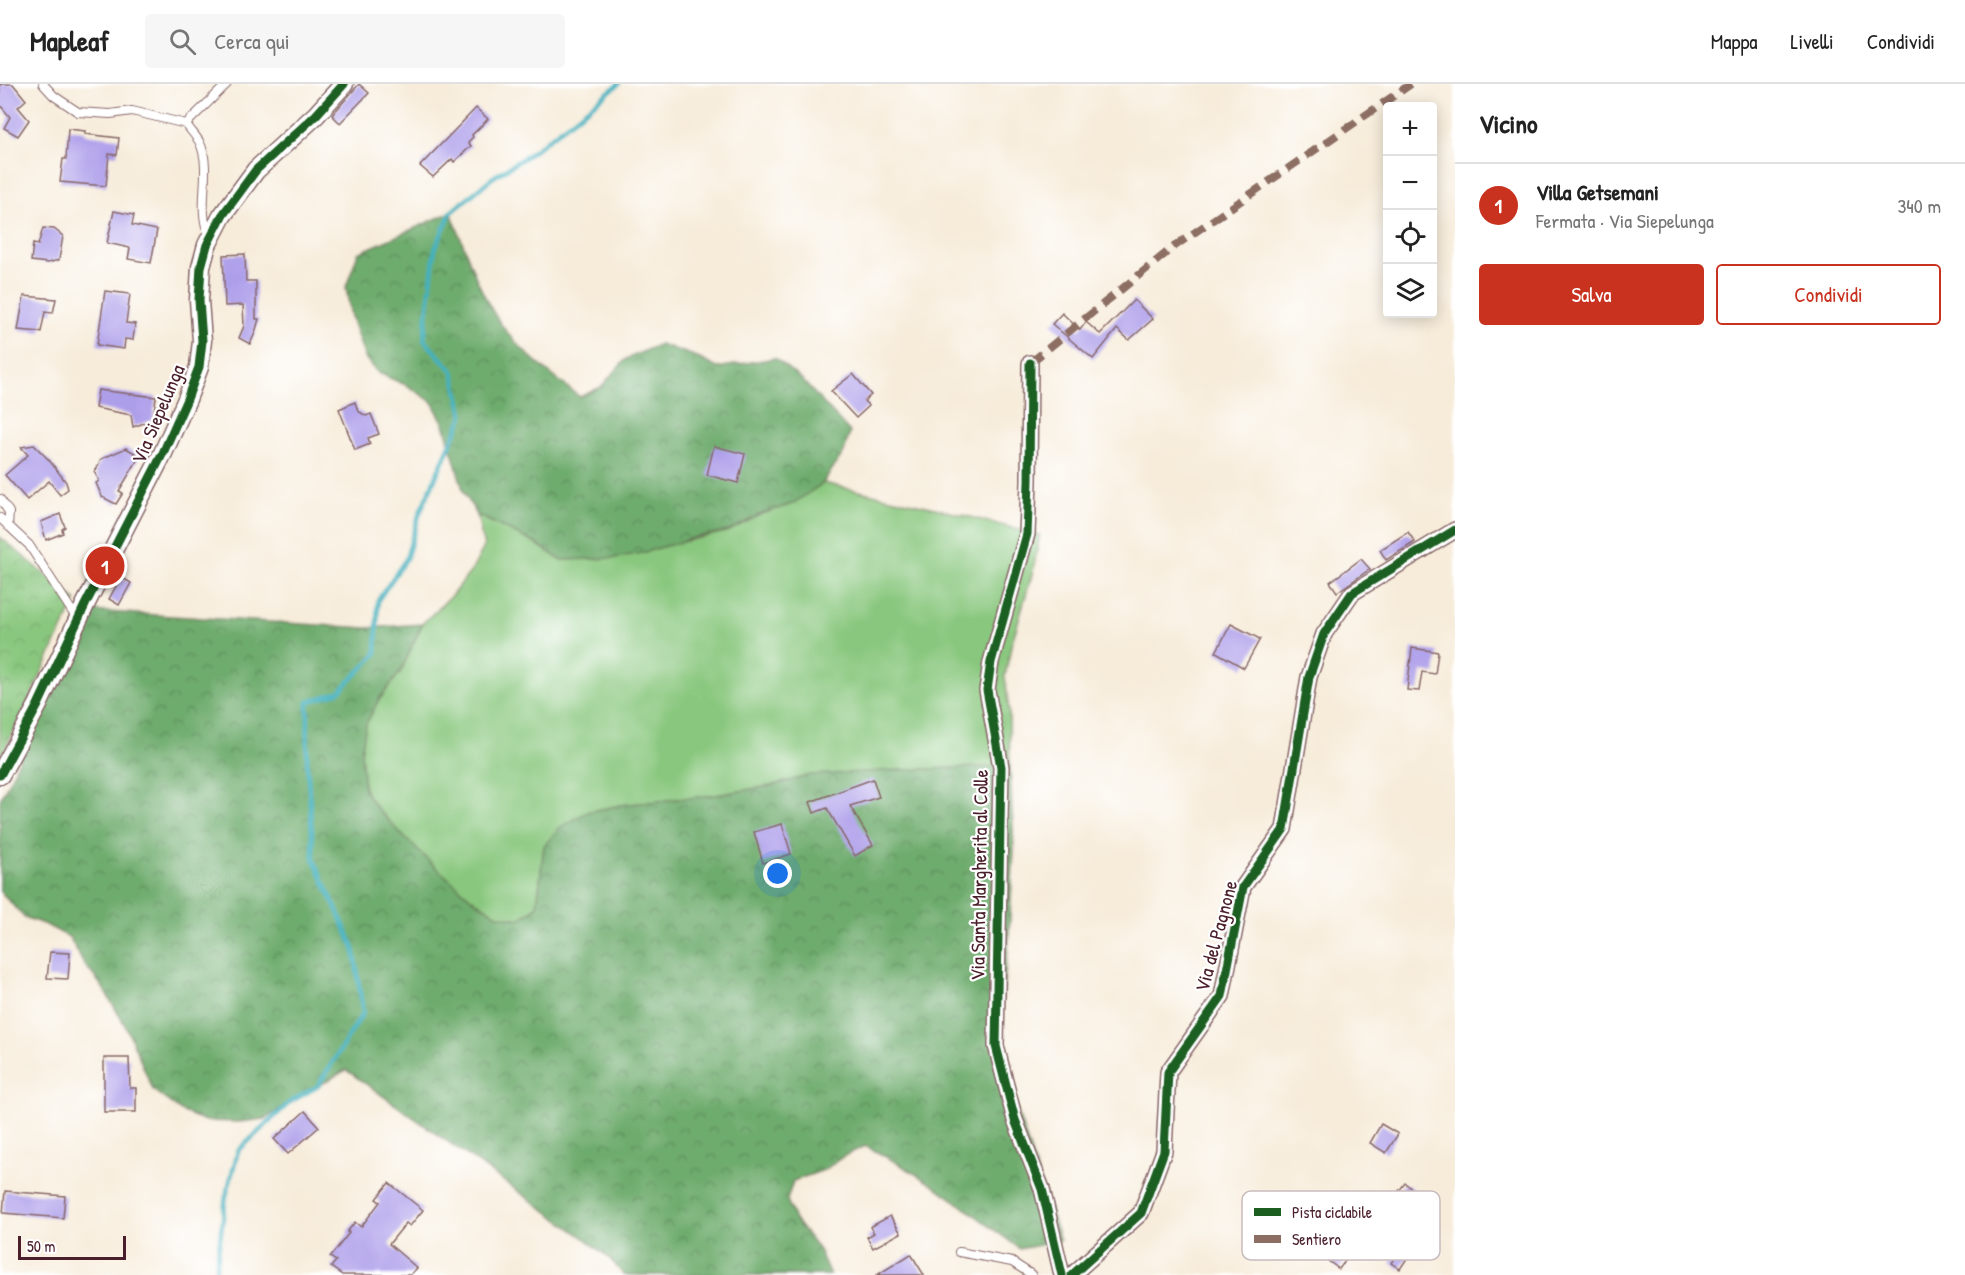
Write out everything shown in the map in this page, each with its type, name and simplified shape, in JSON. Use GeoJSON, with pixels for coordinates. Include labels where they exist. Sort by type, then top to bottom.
{"type":"FeatureCollection","features":[{"type":"Feature","properties":{"kind":"street","name":"Via Siepelunga"},"geometry":{"type":"LineString","coordinates":[[0,775],[38,705],[78,620],[163,453],[187,399],[199,367],[202,341],[199,300],[201,267],[211,238],[234,199],[256,170],[316,115],[344,84]]}},
{"type":"Feature","properties":{"kind":"street","name":"Via Santa Margherita al Colle"},"geometry":{"type":"LineString","coordinates":[[1030,363],[1027,534],[991,662],[987,690],[1001,767],[996,1046],[1015,1120],[1042,1189],[1062,1275]]}},
{"type":"Feature","properties":{"kind":"street","name":"Via del Pagnone"},"geometry":{"type":"LineString","coordinates":[[1072,1275],[1141,1213],[1164,1151],[1168,1072],[1222,996],[1243,887],[1284,829],[1309,677],[1324,634],[1352,593],[1455,530]]}},
{"type":"Feature","properties":{"kind":"lane"},"geometry":{"type":"LineString","coordinates":[[43,84],[54,96],[78,112],[110,114],[132,111],[186,124],[200,144],[205,170],[204,225],[211,238]]}},
{"type":"Feature","properties":{"kind":"lane"},"geometry":{"type":"LineString","coordinates":[[186,124],[227,84]]}},
{"type":"Feature","properties":{"kind":"lane"},"geometry":{"type":"LineString","coordinates":[[0,499],[9,512],[8,526]]}},
{"type":"Feature","properties":{"kind":"lane"},"geometry":{"type":"LineString","coordinates":[[0,518],[28,545],[78,620]]}},
{"type":"Feature","properties":{"kind":"lane"},"geometry":{"type":"LineString","coordinates":[[959,1252],[1012,1262],[1032,1275]]}},
{"type":"Feature","properties":{"kind":"green space"},"geometry":{"type":"Polygon","coordinates":[[[451,212],[480,286],[500,323],[520,347],[580,397],[601,387],[626,359],[660,344],[694,356],[717,368],[775,358],[802,380],[850,432],[844,452],[823,483],[792,504],[761,514],[729,531],[614,558],[561,560],[535,543],[477,515],[464,493],[444,424],[432,402],[408,386],[378,373],[365,358],[351,317],[346,287],[358,253],[451,212]]]}},
{"type":"Feature","properties":{"kind":"green space"},"geometry":{"type":"Polygon","coordinates":[[[823,483],[931,507],[1040,535],[1033,571],[1011,646],[1005,676],[1009,711],[1010,766],[811,776],[716,795],[622,805],[587,812],[544,846],[537,907],[519,919],[497,915],[471,898],[434,866],[374,805],[364,789],[361,752],[366,724],[378,701],[401,671],[422,624],[452,595],[472,570],[484,547],[477,515],[535,543],[561,560],[614,558],[729,531],[761,514],[792,504],[823,483]]]}},
{"type":"Feature","properties":{"kind":"green space"},"geometry":{"type":"Polygon","coordinates":[[[0,537],[76,600],[0,758],[0,537]]]}},
{"type":"Feature","properties":{"kind":"green space"},"geometry":{"type":"Polygon","coordinates":[[[91,611],[367,628],[422,624],[401,671],[378,701],[366,724],[361,752],[364,789],[374,805],[400,833],[471,898],[497,915],[519,919],[537,907],[544,846],[559,828],[587,812],[622,805],[716,795],[770,786],[811,775],[1010,766],[1014,849],[1008,951],[996,1047],[1060,1241],[1020,1249],[926,1181],[865,1146],[844,1156],[824,1170],[793,1181],[787,1200],[795,1220],[819,1250],[830,1275],[624,1275],[610,1259],[583,1237],[346,1070],[265,1119],[239,1122],[205,1121],[181,1111],[153,1090],[126,1027],[69,937],[24,917],[0,891],[0,800],[91,611]]]}},
{"type":"Feature","properties":{"kind":"building"},"geometry":{"type":"Polygon","coordinates":[[[0,84],[13,84],[26,100],[18,107],[29,120],[18,136],[4,128],[10,117],[0,105],[0,84]]]}},
{"type":"Feature","properties":{"kind":"building"},"geometry":{"type":"Polygon","coordinates":[[[359,84],[369,93],[340,123],[332,115],[359,84]]]}},
{"type":"Feature","properties":{"kind":"building"},"geometry":{"type":"Polygon","coordinates":[[[476,108],[488,119],[472,135],[473,137],[468,142],[471,146],[454,162],[452,159],[433,177],[420,166],[476,108]]]}},
{"type":"Feature","properties":{"kind":"building"},"geometry":{"type":"Polygon","coordinates":[[[68,129],[85,131],[85,134],[119,138],[117,155],[109,154],[106,186],[60,182],[63,159],[66,159],[68,129]]]}},
{"type":"Feature","properties":{"kind":"building"},"geometry":{"type":"Polygon","coordinates":[[[114,211],[134,215],[132,225],[157,230],[151,263],[128,259],[130,248],[107,243],[114,211]]]}},
{"type":"Feature","properties":{"kind":"building"},"geometry":{"type":"Polygon","coordinates":[[[43,228],[54,229],[63,236],[59,260],[48,263],[31,261],[33,244],[38,245],[43,228]]]}},
{"type":"Feature","properties":{"kind":"building"},"geometry":{"type":"Polygon","coordinates":[[[245,254],[246,281],[256,281],[256,319],[259,319],[250,344],[239,338],[244,326],[243,305],[225,306],[223,255],[245,254]]]}},
{"type":"Feature","properties":{"kind":"building"},"geometry":{"type":"Polygon","coordinates":[[[105,291],[130,294],[126,323],[135,324],[133,340],[125,339],[124,349],[97,345],[105,291]]]}},
{"type":"Feature","properties":{"kind":"building"},"geometry":{"type":"Polygon","coordinates":[[[24,296],[56,299],[53,313],[45,312],[41,332],[18,330],[24,296]]]}},
{"type":"Feature","properties":{"kind":"building"},"geometry":{"type":"Polygon","coordinates":[[[1134,300],[1153,319],[1129,340],[1117,329],[1093,359],[1052,324],[1062,313],[1080,330],[1086,322],[1100,334],[1134,300]]]}},
{"type":"Feature","properties":{"kind":"building"},"geometry":{"type":"Polygon","coordinates":[[[853,374],[871,395],[864,401],[869,406],[856,418],[831,391],[853,374]]]}},
{"type":"Feature","properties":{"kind":"building"},"geometry":{"type":"Polygon","coordinates":[[[98,390],[156,397],[153,420],[133,427],[131,415],[95,408],[98,390]]]}},
{"type":"Feature","properties":{"kind":"building"},"geometry":{"type":"Polygon","coordinates":[[[355,402],[358,411],[366,416],[371,414],[379,434],[368,438],[370,444],[355,450],[339,409],[355,402]]]}},
{"type":"Feature","properties":{"kind":"building"},"geometry":{"type":"Polygon","coordinates":[[[34,445],[66,482],[68,489],[60,495],[49,481],[27,500],[5,475],[28,455],[21,447],[34,445]]]}},
{"type":"Feature","properties":{"kind":"building"},"geometry":{"type":"Polygon","coordinates":[[[714,446],[745,454],[738,483],[707,475],[714,446]]]}},
{"type":"Feature","properties":{"kind":"building"},"geometry":{"type":"Polygon","coordinates":[[[126,448],[140,456],[119,491],[123,493],[116,504],[102,497],[96,483],[99,481],[95,472],[101,459],[126,448]]]}},
{"type":"Feature","properties":{"kind":"building"},"geometry":{"type":"Polygon","coordinates":[[[60,514],[65,527],[62,529],[63,533],[46,540],[41,522],[60,514]]]}},
{"type":"Feature","properties":{"kind":"building"},"geometry":{"type":"Polygon","coordinates":[[[1408,532],[1415,542],[1386,560],[1380,550],[1408,532]]]}},
{"type":"Feature","properties":{"kind":"building"},"geometry":{"type":"Polygon","coordinates":[[[1361,559],[1370,569],[1337,592],[1330,582],[1361,559]]]}},
{"type":"Feature","properties":{"kind":"building"},"geometry":{"type":"Polygon","coordinates":[[[121,577],[131,583],[119,605],[109,599],[121,577]]]}},
{"type":"Feature","properties":{"kind":"building"},"geometry":{"type":"Polygon","coordinates":[[[1231,624],[1260,639],[1244,668],[1216,652],[1231,624]]]}},
{"type":"Feature","properties":{"kind":"building"},"geometry":{"type":"Polygon","coordinates":[[[1412,648],[1438,652],[1435,674],[1422,672],[1419,691],[1407,690],[1412,648]]]}},
{"type":"Feature","properties":{"kind":"building"},"geometry":{"type":"Polygon","coordinates":[[[873,779],[879,797],[850,806],[873,845],[855,856],[827,808],[814,813],[810,802],[873,779]]]}},
{"type":"Feature","properties":{"kind":"building"},"geometry":{"type":"Polygon","coordinates":[[[782,824],[791,854],[763,863],[754,832],[782,824]]]}},
{"type":"Feature","properties":{"kind":"building"},"geometry":{"type":"Polygon","coordinates":[[[50,952],[70,953],[68,979],[47,978],[50,952]]]}},
{"type":"Feature","properties":{"kind":"building"},"geometry":{"type":"Polygon","coordinates":[[[104,1058],[129,1058],[130,1088],[136,1088],[136,1112],[104,1112],[104,1058]]]}},
{"type":"Feature","properties":{"kind":"building"},"geometry":{"type":"Polygon","coordinates":[[[305,1111],[319,1127],[288,1154],[274,1139],[305,1111]]]}},
{"type":"Feature","properties":{"kind":"building"},"geometry":{"type":"Polygon","coordinates":[[[1381,1124],[1398,1134],[1386,1153],[1370,1143],[1381,1124]]]}},
{"type":"Feature","properties":{"kind":"building"},"geometry":{"type":"Polygon","coordinates":[[[389,1183],[423,1210],[410,1226],[406,1223],[389,1244],[417,1268],[410,1275],[342,1275],[331,1267],[336,1261],[330,1257],[355,1222],[361,1227],[380,1202],[376,1199],[389,1183]]]}},
{"type":"Feature","properties":{"kind":"building"},"geometry":{"type":"Polygon","coordinates":[[[1405,1183],[1415,1191],[1399,1191],[1405,1183]]]}},
{"type":"Feature","properties":{"kind":"building"},"geometry":{"type":"Polygon","coordinates":[[[5,1191],[65,1196],[63,1218],[3,1213],[5,1191]]]}},
{"type":"Feature","properties":{"kind":"building"},"geometry":{"type":"Polygon","coordinates":[[[890,1216],[901,1233],[873,1248],[867,1237],[874,1233],[870,1227],[890,1216]]]}},
{"type":"Feature","properties":{"kind":"building"},"geometry":{"type":"Polygon","coordinates":[[[911,1254],[924,1275],[877,1275],[911,1254]]]}},
{"type":"Feature","properties":{"kind":"building"},"geometry":{"type":"Polygon","coordinates":[[[1327,1260],[1346,1260],[1339,1269],[1327,1260]]]}},
{"type":"Feature","properties":{"kind":"building"},"geometry":{"type":"Polygon","coordinates":[[[1393,1260],[1406,1260],[1400,1269],[1391,1263],[1393,1260]]]}},
{"type":"Feature","properties":{"kind":"waterway"},"geometry":{"type":"LineString","coordinates":[[215,1275],[226,1196],[238,1151],[290,1102],[318,1086],[363,1013],[354,948],[314,860],[307,764],[308,702],[339,692],[376,654],[378,600],[406,559],[420,512],[463,416],[453,371],[424,340],[435,249],[451,212],[492,178],[528,155],[619,84]]}},
{"type":"Feature","properties":{"kind":"marked path"},"geometry":{"type":"LineString","coordinates":[[1030,363],[1175,246],[1411,84]]}},
{"type":"Feature","properties":{"kind":"cycle path"},"geometry":{"type":"LineString","coordinates":[[0,775],[38,705],[85,605],[163,453],[187,399],[199,367],[202,341],[199,300],[201,267],[207,245],[222,216],[256,170],[316,115],[344,84]]}},
{"type":"Feature","properties":{"kind":"cycle path"},"geometry":{"type":"LineString","coordinates":[[1030,363],[1027,534],[991,662],[987,690],[1001,767],[996,1046],[1015,1120],[1042,1189],[1062,1275]]}},
{"type":"Feature","properties":{"kind":"cycle path"},"geometry":{"type":"LineString","coordinates":[[1072,1275],[1141,1213],[1164,1151],[1168,1072],[1222,996],[1243,887],[1284,829],[1309,677],[1324,634],[1352,593],[1455,530]]}},
{"type":"Feature","properties":{"kind":"place","name":"Villa Getsemani"},"geometry":{"type":"Point","coordinates":[105,566]}}]}
